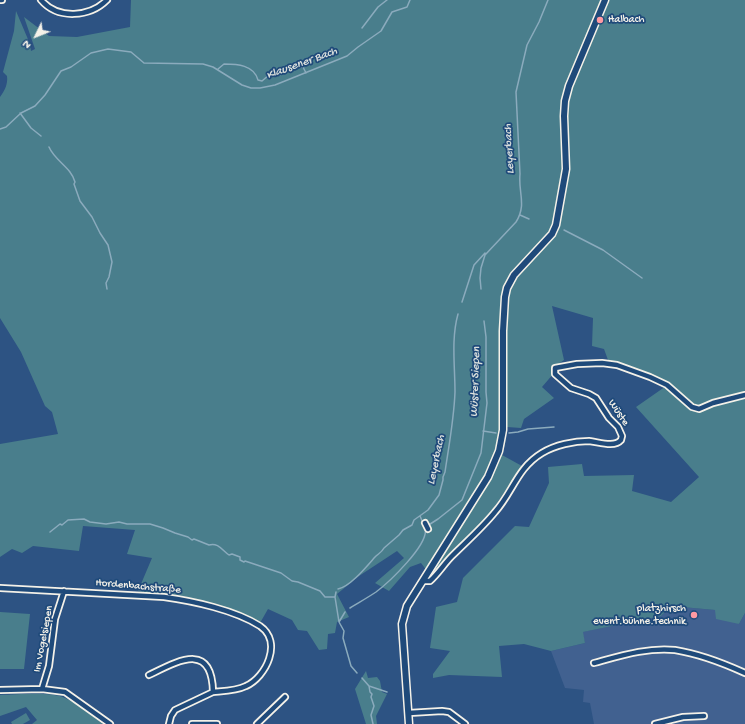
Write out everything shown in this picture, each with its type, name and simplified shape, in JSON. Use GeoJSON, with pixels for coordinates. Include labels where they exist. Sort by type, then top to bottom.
{"type":"FeatureCollection","features":[{"type":"Feature","properties":{"kind":"main road"},"geometry":{"type":"LineString","coordinates":[[410,724],[402,624],[405,612],[412,598],[488,477],[499,451],[503,430],[503,331],[507,288],[514,275],[552,234],[556,225],[566,169],[564,116],[565,101],[569,86],[604,0]]}},
{"type":"Feature","properties":{"kind":"street"},"geometry":{"type":"LineString","coordinates":[[41,0],[54,9],[73,14],[93,10],[108,0]]}},
{"type":"Feature","properties":{"kind":"street","name":"Wüste"},"geometry":{"type":"LineString","coordinates":[[423,581],[430,581],[450,558],[496,512],[522,470],[538,456],[556,446],[590,441],[597,443],[616,443],[621,440],[622,436],[618,427],[609,418],[598,401],[589,394],[567,386],[555,374],[555,368],[577,364],[602,363],[617,365],[667,384],[692,407],[697,409],[713,403],[745,395]]}},
{"type":"Feature","properties":{"kind":"street"},"geometry":{"type":"LineString","coordinates":[[425,523],[428,529]]}},
{"type":"Feature","properties":{"kind":"street","name":"Hordenbachstraße"},"geometry":{"type":"LineString","coordinates":[[0,588],[164,597],[190,601],[238,616],[260,626],[266,632],[270,641],[271,651],[269,660],[260,676],[254,682],[245,687],[235,690],[213,692],[175,710],[171,716],[169,724]]}},
{"type":"Feature","properties":{"kind":"street","name":"Im Vogelsiepen"},"geometry":{"type":"LineString","coordinates":[[42,689],[49,666],[55,619],[64,591]]}},
{"type":"Feature","properties":{"kind":"street"},"geometry":{"type":"LineString","coordinates":[[594,663],[631,654],[674,650],[708,658],[745,673]]}},
{"type":"Feature","properties":{"kind":"street"},"geometry":{"type":"LineString","coordinates":[[149,675],[177,662],[193,659],[200,660],[212,674],[213,692]]}},
{"type":"Feature","properties":{"kind":"street"},"geometry":{"type":"LineString","coordinates":[[0,690],[42,689],[65,692],[110,724]]}},
{"type":"Feature","properties":{"kind":"street"},"geometry":{"type":"LineString","coordinates":[[257,724],[285,697]]}},
{"type":"Feature","properties":{"kind":"street"},"geometry":{"type":"LineString","coordinates":[[409,713],[449,712],[465,724]]}},
{"type":"Feature","properties":{"kind":"street"},"geometry":{"type":"LineString","coordinates":[[655,724],[683,717],[704,716]]}},
{"type":"Feature","properties":{"kind":"street"},"geometry":{"type":"LineString","coordinates":[[192,724],[217,724]]}},
{"type":"Feature","properties":{"kind":"shaded area"},"geometry":{"type":"Polygon","coordinates":[[[671,606],[715,610],[739,624],[745,613],[745,724],[594,724],[590,703],[583,702],[584,690],[565,688],[551,651],[585,643],[582,632],[661,616],[671,606]]]}},
{"type":"Feature","properties":{"kind":"green space"},"geometry":{"type":"Polygon","coordinates":[[[131,0],[745,0],[745,613],[739,624],[716,619],[715,610],[671,606],[661,616],[583,632],[585,643],[551,651],[524,644],[499,646],[502,677],[449,675],[433,678],[433,674],[450,651],[430,648],[436,607],[457,602],[463,578],[515,526],[529,527],[549,483],[548,467],[582,464],[584,476],[634,475],[632,491],[671,502],[699,477],[636,407],[669,384],[608,360],[604,349],[592,346],[593,318],[552,306],[564,360],[554,367],[554,373],[542,387],[554,398],[524,419],[521,428],[507,427],[502,455],[522,466],[487,518],[430,575],[421,563],[410,567],[389,591],[375,583],[404,558],[397,551],[359,576],[337,594],[349,617],[337,622],[335,633],[328,634],[327,649],[319,650],[307,631],[298,630],[292,620],[268,609],[260,623],[221,607],[195,599],[154,593],[215,608],[138,591],[152,558],[127,554],[135,530],[83,526],[79,551],[33,546],[22,553],[12,549],[0,557],[0,444],[58,434],[52,412],[45,406],[21,352],[0,318],[0,97],[7,84],[7,76],[3,72],[14,31],[16,11],[30,44],[31,51],[35,49],[24,17],[49,36],[77,37],[130,27],[131,0]]]}},
{"type":"Feature","properties":{"kind":"green space"},"geometry":{"type":"Polygon","coordinates":[[[0,612],[30,614],[24,669],[0,669],[0,612]]]}},
{"type":"Feature","properties":{"kind":"green space"},"geometry":{"type":"Polygon","coordinates":[[[366,671],[368,678],[377,677],[380,681],[382,692],[387,694],[376,716],[377,724],[366,724],[355,689],[366,671]]]}},
{"type":"Feature","properties":{"kind":"green space"},"geometry":{"type":"Polygon","coordinates":[[[42,694],[58,696],[75,703],[103,724],[32,724],[37,720],[26,707],[0,716],[0,695],[42,694]]]}},
{"type":"Feature","properties":{"kind":"green space"},"geometry":{"type":"Polygon","coordinates":[[[26,713],[30,720],[23,724],[12,724],[11,722],[26,713]]]}},
{"type":"Feature","properties":{"kind":"waterway"},"geometry":{"type":"LineString","coordinates":[[362,28],[378,7],[387,0]]}},
{"type":"Feature","properties":{"kind":"waterway","name":"Klausener Bach"},"geometry":{"type":"LineString","coordinates":[[0,129],[6,127],[21,113],[35,106],[45,95],[61,71],[71,67],[91,53],[108,49],[131,52],[144,63],[203,64],[213,67],[242,85],[251,88],[260,88],[275,85],[347,56],[381,31],[392,12],[407,7],[410,0]]}},
{"type":"Feature","properties":{"kind":"waterway","name":"Leyerbach"},"geometry":{"type":"LineString","coordinates":[[481,289],[481,268],[485,255],[516,222],[521,210],[522,204],[516,92],[527,45],[548,0]]}},
{"type":"Feature","properties":{"kind":"waterway"},"geometry":{"type":"LineString","coordinates":[[218,69],[224,64],[244,66],[253,71],[258,80],[262,81],[269,75],[274,76],[282,74],[298,67],[303,67],[306,73]]}},
{"type":"Feature","properties":{"kind":"waterway"},"geometry":{"type":"LineString","coordinates":[[20,113],[31,128],[41,136]]}},
{"type":"Feature","properties":{"kind":"waterway"},"geometry":{"type":"LineString","coordinates":[[49,147],[70,172],[75,182],[74,184],[80,201],[92,217],[108,245],[112,262],[109,277],[106,283],[107,289]]}},
{"type":"Feature","properties":{"kind":"waterway"},"geometry":{"type":"LineString","coordinates":[[520,215],[529,219]]}},
{"type":"Feature","properties":{"kind":"waterway"},"geometry":{"type":"LineString","coordinates":[[564,230],[603,250],[642,278]]}},
{"type":"Feature","properties":{"kind":"waterway"},"geometry":{"type":"LineString","coordinates":[[462,302],[474,265],[485,253]]}},
{"type":"Feature","properties":{"kind":"waterway","name":"Leyerbach"},"geometry":{"type":"LineString","coordinates":[[338,589],[348,584],[358,576],[403,530],[412,525],[414,520],[428,510],[439,495],[445,472],[454,412],[454,343],[458,314]]}},
{"type":"Feature","properties":{"kind":"waterway","name":"Leyerbach"},"geometry":{"type":"LineString","coordinates":[[427,526],[462,500],[481,453],[487,403],[486,337],[484,321]]}},
{"type":"Feature","properties":{"kind":"waterway","name":"Wüster Siepen"},"geometry":{"type":"LineString","coordinates":[[509,433],[528,429],[554,427]]}},
{"type":"Feature","properties":{"kind":"waterway","name":"Wüster Siepen"},"geometry":{"type":"LineString","coordinates":[[483,431],[496,433]]}},
{"type":"Feature","properties":{"kind":"waterway","name":"Leyerbach"},"geometry":{"type":"LineString","coordinates":[[420,516],[423,523]]}},
{"type":"Feature","properties":{"kind":"waterway"},"geometry":{"type":"LineString","coordinates":[[50,532],[68,520],[84,519],[90,522],[106,524],[119,522],[127,524],[150,524],[188,537],[192,540],[194,539],[209,545],[215,545],[220,547],[229,555],[232,554],[240,557],[240,560],[244,562],[245,561],[281,573],[292,581],[320,591],[325,597],[335,597]]}},
{"type":"Feature","properties":{"kind":"waterway","name":"Leyerbach"},"geometry":{"type":"LineString","coordinates":[[350,608],[376,592],[407,563],[421,543],[425,535],[425,528]]}},
{"type":"Feature","properties":{"kind":"waterway"},"geometry":{"type":"LineString","coordinates":[[336,592],[335,597],[339,622]]}},
{"type":"Feature","properties":{"kind":"waterway","name":"Leyerbach"},"geometry":{"type":"LineString","coordinates":[[345,612],[339,622],[344,631],[343,638],[351,666],[357,673]]}},
{"type":"Feature","properties":{"kind":"waterway","name":"Leyerbach"},"geometry":{"type":"LineString","coordinates":[[362,678],[369,686],[372,694],[371,697],[374,706],[371,715],[373,724]]}},
{"type":"Feature","properties":{"kind":"waterway"},"geometry":{"type":"LineString","coordinates":[[369,686],[387,692]]}},
{"type":"Feature","properties":{"kind":"place","name":"Halbach"},"geometry":{"type":"Point","coordinates":[600,20]}},
{"type":"Feature","properties":{"kind":"place","name":"platzhirsch event.bühne.technik"},"geometry":{"type":"Point","coordinates":[694,615]}}]}
